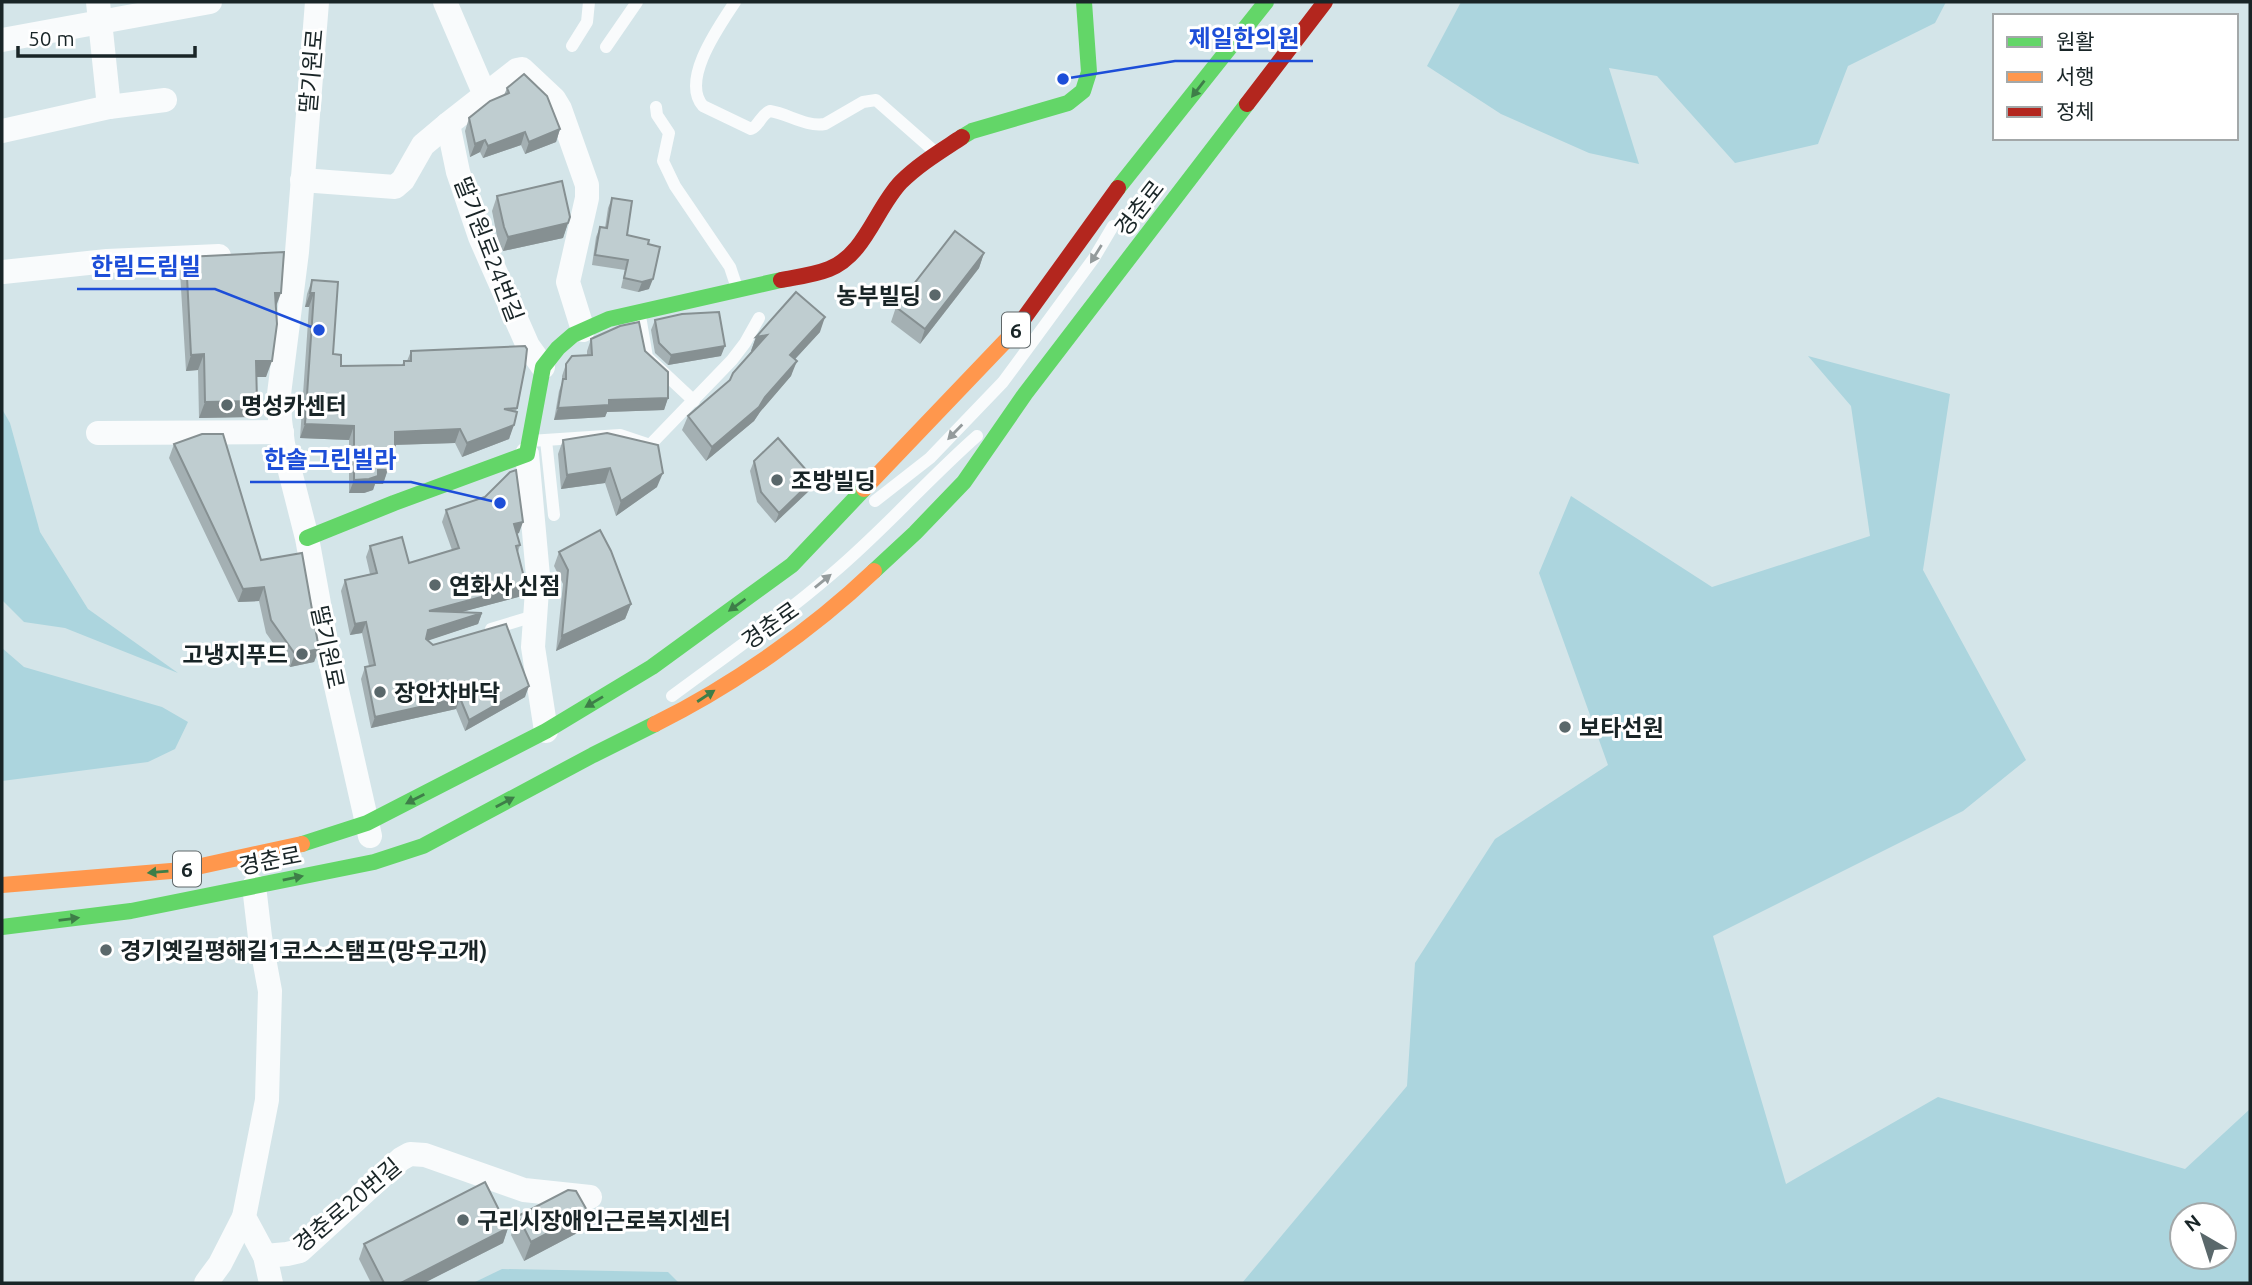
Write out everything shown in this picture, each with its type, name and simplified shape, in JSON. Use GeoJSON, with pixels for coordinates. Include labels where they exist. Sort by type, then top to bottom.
{"type":"FeatureCollection","features":[{"type":"Feature","properties":{"kind":"main road"},"geometry":{"type":"LineString","coordinates":[[307,538],[534,445],[544,367],[558,348],[583,330],[610,319],[830,269],[839,264],[864,239],[900,184],[936,153],[972,131],[1068,103],[1081,94],[1088,72],[1084,2]]}},
{"type":"Feature","properties":{"kind":"main road","name":"경춘로"},"geometry":{"type":"LineString","coordinates":[[2,885],[183,870],[292,847],[367,823],[546,731],[652,667],[792,565],[911,438],[1010,338],[1123,182],[1266,2]]}},
{"type":"Feature","properties":{"kind":"main road","name":"경춘로"},"geometry":{"type":"LineString","coordinates":[[2,927],[131,911],[374,862],[423,846],[593,755],[686,709],[786,644],[851,593],[964,482],[1025,394],[1175,200],[1312,6]]}},
{"type":"Feature","properties":{"kind":"street"},"geometry":{"type":"LineString","coordinates":[[2,40],[99,12],[210,2]]}},
{"type":"Feature","properties":{"kind":"street","name":"딸기원로"},"geometry":{"type":"LineString","coordinates":[[317,2],[297,252],[279,394],[282,432],[307,538],[326,642],[374,862]]}},
{"type":"Feature","properties":{"kind":"street"},"geometry":{"type":"LineString","coordinates":[[444,2],[485,95]]}},
{"type":"Feature","properties":{"kind":"street"},"geometry":{"type":"LineString","coordinates":[[99,12],[110,107]]}},
{"type":"Feature","properties":{"kind":"street"},"geometry":{"type":"LineString","coordinates":[[302,180],[396,187],[403,180],[423,145],[517,70],[522,69],[554,99],[566,122],[588,192],[568,282],[583,330]]}},
{"type":"Feature","properties":{"kind":"street"},"geometry":{"type":"LineString","coordinates":[[2,131],[110,107],[165,100]]}},
{"type":"Feature","properties":{"kind":"street","name":"딸기원로24번길"},"geometry":{"type":"LineString","coordinates":[[448,124],[458,172],[480,237],[528,346],[544,367]]}},
{"type":"Feature","properties":{"kind":"street"},"geometry":{"type":"LineString","coordinates":[[270,253],[297,252]]}},
{"type":"Feature","properties":{"kind":"street"},"geometry":{"type":"LineString","coordinates":[[3,272],[107,261],[243,254]]}},
{"type":"Feature","properties":{"kind":"street"},"geometry":{"type":"LineString","coordinates":[[98,433],[282,432]]}},
{"type":"Feature","properties":{"kind":"street"},"geometry":{"type":"LineString","coordinates":[[534,445],[538,576],[533,648],[546,731]]}},
{"type":"Feature","properties":{"kind":"street"},"geometry":{"type":"LineString","coordinates":[[206,1283],[220,1264],[244,1217],[266,1113],[270,991],[254,886]]}},
{"type":"Feature","properties":{"kind":"street","name":"경춘로20번길"},"geometry":{"type":"LineString","coordinates":[[265,1256],[300,1251],[401,1159],[410,1154],[425,1155],[533,1192],[590,1196]]}},
{"type":"Feature","properties":{"kind":"street","name":"경춘로20번길"},"geometry":{"type":"LineString","coordinates":[[244,1217],[265,1256],[271,1283]]}},
{"type":"Feature","properties":{"kind":"lane"},"geometry":{"type":"LineString","coordinates":[[572,46],[587,22],[589,2]]}},
{"type":"Feature","properties":{"kind":"lane"},"geometry":{"type":"LineString","coordinates":[[606,47],[637,2]]}},
{"type":"Feature","properties":{"kind":"lane"},"geometry":{"type":"LineString","coordinates":[[735,2],[715,34],[696,76],[697,94],[703,106],[751,130],[765,113],[770,111],[810,125],[819,125],[863,102],[876,100],[936,153]]}},
{"type":"Feature","properties":{"kind":"lane"},"geometry":{"type":"LineString","coordinates":[[656,107],[657,115],[669,133],[663,161],[675,186],[730,267],[737,290]]}},
{"type":"Feature","properties":{"kind":"lane"},"geometry":{"type":"LineString","coordinates":[[1141,179],[1181,111]]}},
{"type":"Feature","properties":{"kind":"lane"},"geometry":{"type":"LineString","coordinates":[[792,565],[930,458],[1003,382],[1094,258],[1121,213]]}},
{"type":"Feature","properties":{"kind":"lane"},"geometry":{"type":"LineString","coordinates":[[640,312],[647,357],[694,401]]}},
{"type":"Feature","properties":{"kind":"lane"},"geometry":{"type":"LineString","coordinates":[[554,515],[534,445],[620,435],[650,445],[738,352],[759,318]]}},
{"type":"Feature","properties":{"kind":"lane"},"geometry":{"type":"LineString","coordinates":[[593,755],[755,635],[834,572],[883,527],[941,467],[1025,394]]}},
{"type":"Feature","properties":{"kind":"lane"},"geometry":{"type":"LineString","coordinates":[[482,632],[534,616]]}},
{"type":"Feature","properties":{"kind":"shaded area"},"geometry":{"type":"Polygon","coordinates":[[[1461,2],[1946,2],[1935,23],[1848,66],[1818,144],[1735,163],[1657,76],[1609,68],[1639,164],[1589,153],[1501,114],[1427,66],[1461,2]]]}},
{"type":"Feature","properties":{"kind":"shaded area"},"geometry":{"type":"Polygon","coordinates":[[[1808,356],[1950,394],[1923,570],[2026,760],[1963,811],[1713,936],[1786,1184],[1938,1097],[2185,1169],[2250,1109],[2250,1283],[1242,1283],[1407,1086],[1415,963],[1495,839],[1608,765],[1539,573],[1571,496],[1712,587],[1870,536],[1851,406],[1808,356]]]}},
{"type":"Feature","properties":{"kind":"shaded area"},"geometry":{"type":"Polygon","coordinates":[[[2,409],[10,423],[40,532],[88,609],[178,673],[65,628],[24,622],[2,600],[2,409]]]}},
{"type":"Feature","properties":{"kind":"shaded area"},"geometry":{"type":"Polygon","coordinates":[[[2,648],[24,667],[162,707],[188,722],[175,749],[148,762],[2,781],[2,648]]]}},
{"type":"Feature","properties":{"kind":"shaded area"},"geometry":{"type":"Polygon","coordinates":[[[502,1269],[668,1272],[679,1283],[473,1283],[502,1269]]]}},
{"type":"Feature","properties":{"kind":"building"},"geometry":{"type":"Polygon","coordinates":[[[524,74],[547,96],[560,129],[529,142],[525,132],[488,146],[485,140],[475,144],[469,118],[490,101],[509,93],[507,88],[524,74]]]}},
{"type":"Feature","properties":{"kind":"building"},"geometry":{"type":"Polygon","coordinates":[[[562,181],[570,217],[568,223],[508,237],[497,196],[562,181]]]}},
{"type":"Feature","properties":{"kind":"building"},"geometry":{"type":"Polygon","coordinates":[[[612,198],[632,201],[627,235],[649,240],[648,244],[660,247],[653,279],[642,282],[624,278],[628,260],[595,255],[600,227],[607,228],[612,198]]]}},
{"type":"Feature","properties":{"kind":"building","name":"농부빌딩"},"geometry":{"type":"Polygon","coordinates":[[[955,231],[984,253],[925,329],[896,307],[955,231]]]}},
{"type":"Feature","properties":{"kind":"building"},"geometry":{"type":"Polygon","coordinates":[[[284,252],[281,293],[275,293],[277,324],[272,361],[256,361],[257,401],[205,402],[204,354],[191,355],[186,257],[284,252]]]}},
{"type":"Feature","properties":{"kind":"building"},"geometry":{"type":"Polygon","coordinates":[[[312,280],[338,282],[333,354],[341,355],[341,366],[404,365],[404,361],[411,361],[411,351],[525,346],[525,367],[517,408],[504,409],[517,412],[514,425],[467,443],[460,429],[395,432],[395,458],[388,458],[388,470],[378,470],[378,476],[369,479],[354,480],[354,426],[305,424],[314,293],[310,293],[312,280]]]}},
{"type":"Feature","properties":{"kind":"building"},"geometry":{"type":"Polygon","coordinates":[[[796,292],[825,317],[790,355],[797,361],[759,407],[712,447],[688,416],[730,380],[733,373],[767,335],[756,337],[796,292]]]}},
{"type":"Feature","properties":{"kind":"building"},"geometry":{"type":"Polygon","coordinates":[[[719,312],[725,346],[671,355],[659,343],[655,320],[682,314],[719,312]]]}},
{"type":"Feature","properties":{"kind":"building"},"geometry":{"type":"Polygon","coordinates":[[[639,322],[645,351],[668,372],[668,398],[609,400],[609,405],[558,408],[563,379],[566,379],[566,364],[572,356],[592,355],[591,339],[620,326],[639,322]]]}},
{"type":"Feature","properties":{"kind":"building"},"geometry":{"type":"Polygon","coordinates":[[[607,433],[658,445],[663,473],[621,501],[610,468],[567,475],[563,440],[607,433]]]}},
{"type":"Feature","properties":{"kind":"building"},"geometry":{"type":"Polygon","coordinates":[[[202,434],[223,434],[261,560],[302,553],[319,649],[295,654],[271,620],[264,587],[243,589],[174,444],[202,434]]]}},
{"type":"Feature","properties":{"kind":"building","name":"조방빌딩"},"geometry":{"type":"Polygon","coordinates":[[[778,438],[814,479],[779,513],[761,492],[754,461],[778,438]]]}},
{"type":"Feature","properties":{"kind":"building"},"geometry":{"type":"Polygon","coordinates":[[[516,470],[523,522],[514,524],[520,545],[516,546],[526,585],[429,611],[482,613],[428,630],[426,639],[433,645],[506,624],[529,686],[469,720],[460,698],[375,717],[365,667],[375,665],[366,622],[355,624],[345,580],[377,573],[370,546],[402,537],[409,563],[459,548],[446,510],[485,497],[510,472],[516,470]]]}},
{"type":"Feature","properties":{"kind":"building"},"geometry":{"type":"Polygon","coordinates":[[[600,530],[631,604],[562,636],[568,570],[559,552],[600,530]]]}},
{"type":"Feature","properties":{"kind":"building","name":"구리시장애인근로복지센터"},"geometry":{"type":"Polygon","coordinates":[[[485,1182],[508,1228],[401,1283],[384,1283],[364,1244],[485,1182]]]}},
{"type":"Feature","properties":{"kind":"building"},"geometry":{"type":"Polygon","coordinates":[[[568,1190],[576,1191],[588,1212],[531,1242],[518,1216],[568,1190]]]}},
{"type":"Feature","properties":{"kind":"traffic: fast"},"geometry":{"type":"LineString","coordinates":[[962,137],[972,131],[1068,103],[1083,91],[1089,72],[1084,2]]}},
{"type":"Feature","properties":{"kind":"traffic: fast"},"geometry":{"type":"LineString","coordinates":[[1118,188],[1266,2]]}},
{"type":"Feature","properties":{"kind":"traffic: fast"},"geometry":{"type":"LineString","coordinates":[[874,571],[964,482],[1025,394],[1247,104]]}},
{"type":"Feature","properties":{"kind":"traffic: fast"},"geometry":{"type":"LineString","coordinates":[[307,538],[527,454],[543,367],[573,335],[609,319],[781,280]]}},
{"type":"Feature","properties":{"kind":"traffic: fast"},"geometry":{"type":"LineString","coordinates":[[302,844],[367,823],[546,731],[652,667],[792,565],[864,489]]}},
{"type":"Feature","properties":{"kind":"traffic: fast"},"geometry":{"type":"LineString","coordinates":[[2,927],[131,911],[374,862],[423,846],[655,724]]}},
{"type":"Feature","properties":{"kind":"traffic: slow"},"geometry":{"type":"LineString","coordinates":[[864,489],[1014,332]]}},
{"type":"Feature","properties":{"kind":"traffic: slow"},"geometry":{"type":"LineString","coordinates":[[655,724],[713,692],[770,655],[874,571]]}},
{"type":"Feature","properties":{"kind":"traffic: slow"},"geometry":{"type":"LineString","coordinates":[[2,885],[183,870],[302,844]]}},
{"type":"Feature","properties":{"kind":"traffic: jam"},"geometry":{"type":"LineString","coordinates":[[1247,104],[1325,2]]}},
{"type":"Feature","properties":{"kind":"traffic: jam"},"geometry":{"type":"LineString","coordinates":[[781,280],[817,273],[841,262],[861,242],[901,182],[962,137]]}},
{"type":"Feature","properties":{"kind":"traffic: jam"},"geometry":{"type":"LineString","coordinates":[[1014,332],[1118,188]]}},
{"type":"Feature","properties":{"kind":"place","name":"제일한의원"},"geometry":{"type":"Point","coordinates":[1063,79]}},
{"type":"Feature","properties":{"kind":"place","name":"농부빌딩"},"geometry":{"type":"Point","coordinates":[935,295]}},
{"type":"Feature","properties":{"kind":"place","name":"한림드림빌"},"geometry":{"type":"Point","coordinates":[319,330]}},
{"type":"Feature","properties":{"kind":"place","name":"명성카센터"},"geometry":{"type":"Point","coordinates":[227,405]}},
{"type":"Feature","properties":{"kind":"place","name":"조방빌딩"},"geometry":{"type":"Point","coordinates":[777,480]}},
{"type":"Feature","properties":{"kind":"place","name":"한솔그린빌라"},"geometry":{"type":"Point","coordinates":[500,503]}},
{"type":"Feature","properties":{"kind":"place","name":"연화사 신점"},"geometry":{"type":"Point","coordinates":[435,585]}},
{"type":"Feature","properties":{"kind":"place","name":"고냉지푸드"},"geometry":{"type":"Point","coordinates":[302,654]}},
{"type":"Feature","properties":{"kind":"place","name":"장안차바닥"},"geometry":{"type":"Point","coordinates":[380,692]}},
{"type":"Feature","properties":{"kind":"place","name":"보타선원"},"geometry":{"type":"Point","coordinates":[1565,727]}},
{"type":"Feature","properties":{"kind":"place","name":"경기옛길평해길1코스스탬프(망우고개)"},"geometry":{"type":"Point","coordinates":[106,950]}},
{"type":"Feature","properties":{"kind":"place","name":"구리시장애인근로복지센터"},"geometry":{"type":"Point","coordinates":[463,1220]}}]}
